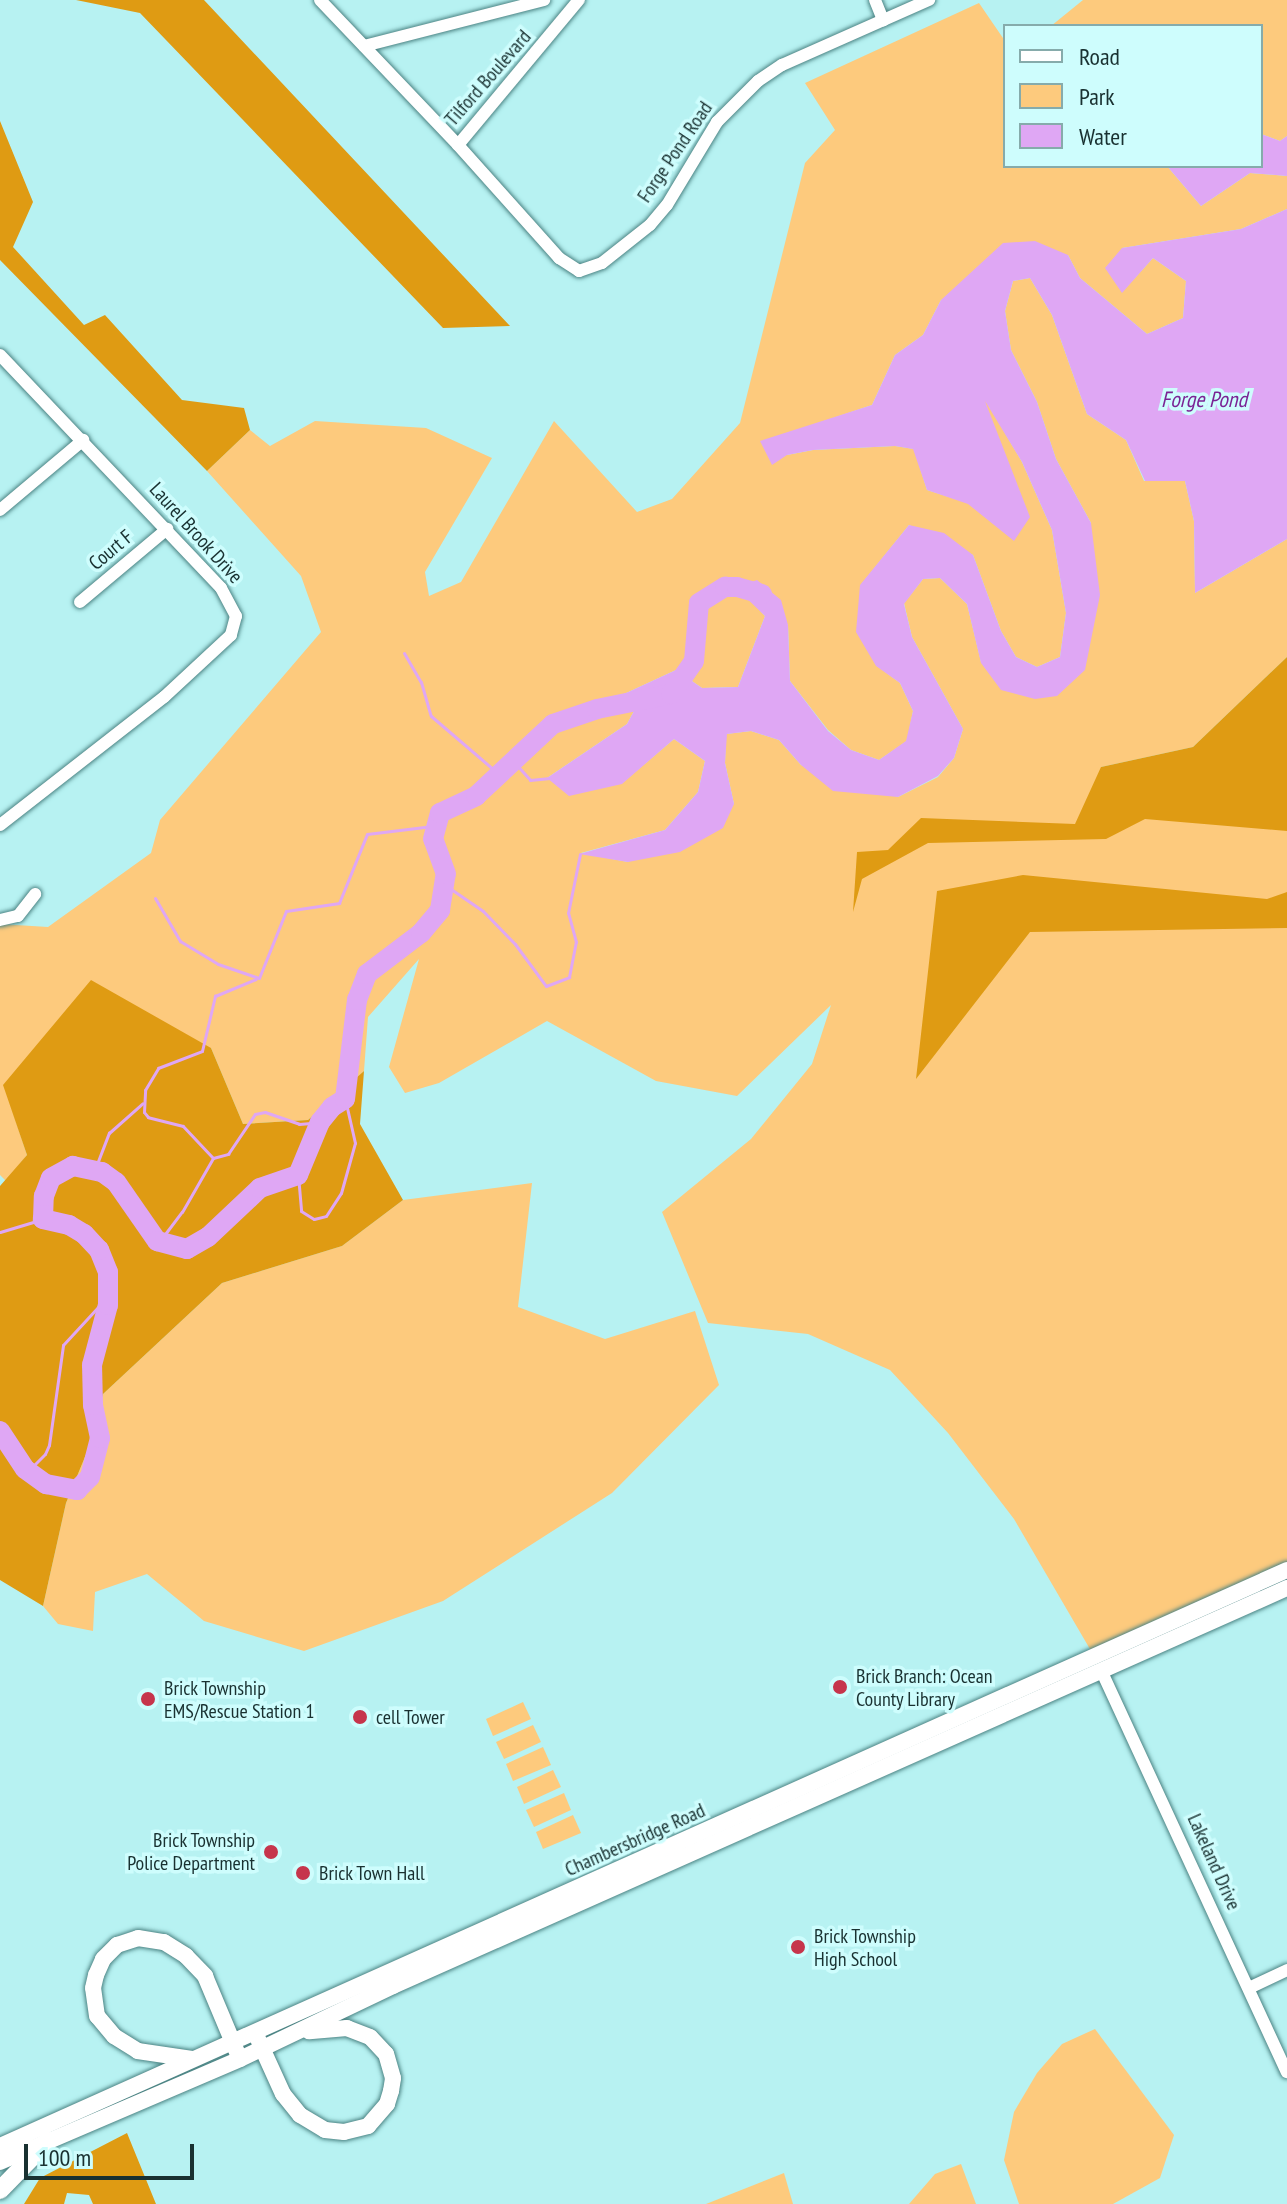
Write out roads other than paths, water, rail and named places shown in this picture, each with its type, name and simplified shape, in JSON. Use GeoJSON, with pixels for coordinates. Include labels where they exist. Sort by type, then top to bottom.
{"type":"FeatureCollection","features":[{"type":"Feature","properties":{"kind":"highway"},"geometry":{"type":"LineString","coordinates":[[0,2190],[48,2141]]}},
{"type":"Feature","properties":{"kind":"main road","name":"Chambersbridge Road"},"geometry":{"type":"LineString","coordinates":[[0,2146],[1287,1570]]}},
{"type":"Feature","properties":{"kind":"main road","name":"Chambersbridge Road"},"geometry":{"type":"LineString","coordinates":[[0,2162],[240,2059],[1287,1588]]}},
{"type":"Feature","properties":{"kind":"main road"},"geometry":{"type":"LineString","coordinates":[[194,2059],[138,2051],[114,2036],[97,2016],[93,1988],[96,1975],[103,1959],[117,1945],[138,1938],[164,1942],[186,1956],[205,1976],[240,2059]]}},
{"type":"Feature","properties":{"kind":"main road"},"geometry":{"type":"LineString","coordinates":[[255,2031],[283,2094],[312,2124],[325,2130],[344,2132],[368,2126],[378,2117],[387,2104],[393,2078],[391,2065],[378,2044],[347,2028],[291,2034]]}},
{"type":"Feature","properties":{"kind":"street","name":"Forge Pond Road"},"geometry":{"type":"LineString","coordinates":[[320,0],[458,145],[559,258],[579,271],[591,268],[650,225],[667,205],[717,122],[736,100],[782,65],[929,0]]}},
{"type":"Feature","properties":{"kind":"street"},"geometry":{"type":"LineString","coordinates":[[364,46],[544,0]]}},
{"type":"Feature","properties":{"kind":"street"},"geometry":{"type":"LineString","coordinates":[[564,0],[568,14]]}},
{"type":"Feature","properties":{"kind":"street","name":"Tilford Boulevard"},"geometry":{"type":"LineString","coordinates":[[458,145],[579,0]]}},
{"type":"Feature","properties":{"kind":"street"},"geometry":{"type":"LineString","coordinates":[[875,0],[883,20]]}},
{"type":"Feature","properties":{"kind":"street","name":"Laurel Brook Drive"},"geometry":{"type":"LineString","coordinates":[[0,355],[167,529],[232,603],[236,616],[231,635],[164,697],[0,825]]}},
{"type":"Feature","properties":{"kind":"street"},"geometry":{"type":"LineString","coordinates":[[0,510],[83,440]]}},
{"type":"Feature","properties":{"kind":"street","name":"Court F"},"geometry":{"type":"LineString","coordinates":[[80,602],[167,529]]}},
{"type":"Feature","properties":{"kind":"street"},"geometry":{"type":"LineString","coordinates":[[0,920],[18,916],[35,894]]}},
{"type":"Feature","properties":{"kind":"street","name":"Lakeland Drive"},"geometry":{"type":"LineString","coordinates":[[1101,1670],[1287,2072]]}},
{"type":"Feature","properties":{"kind":"street"},"geometry":{"type":"LineString","coordinates":[[1249,1988],[1287,1970]]}},
{"type":"Feature","properties":{"kind":"water"},"geometry":{"type":"Polygon","coordinates":[[[1263,135],[1280,141],[1287,136],[1287,176],[1250,173],[1201,206],[1169,168],[1263,168],[1263,135]]]}},
{"type":"Feature","properties":{"kind":"water","name":"Forge Pond"},"geometry":{"type":"Polygon","coordinates":[[[1287,209],[1287,539],[1195,593],[1194,521],[1185,481],[1145,481],[1126,440],[1087,414],[1052,315],[1030,278],[1013,281],[1005,311],[1011,350],[1037,402],[1056,459],[1091,523],[1100,595],[1085,670],[1057,696],[1035,699],[1001,690],[981,663],[967,604],[940,578],[923,579],[904,604],[912,637],[963,729],[954,758],[938,776],[898,797],[833,791],[801,765],[779,740],[751,731],[727,734],[725,763],[734,804],[723,828],[680,852],[628,862],[579,854],[665,830],[698,792],[705,761],[674,739],[622,784],[569,796],[547,778],[627,724],[634,711],[624,694],[676,670],[702,688],[738,687],[765,616],[736,588],[757,580],[781,600],[788,625],[790,681],[828,731],[851,750],[879,760],[906,741],[913,711],[900,683],[876,666],[856,632],[860,585],[909,525],[944,533],[973,555],[1001,631],[1016,657],[1037,667],[1060,657],[1066,613],[1052,530],[1022,462],[985,401],[1030,517],[1014,541],[968,504],[927,490],[913,449],[895,446],[813,450],[787,455],[772,465],[760,441],[872,405],[895,355],[923,335],[941,300],[1003,243],[1035,241],[1068,255],[1080,278],[1147,334],[1183,318],[1186,281],[1153,258],[1122,293],[1105,268],[1122,248],[1241,229],[1287,209]]]}},
{"type":"Feature","properties":{"kind":"waterway"},"geometry":{"type":"LineString","coordinates":[[0,1431],[25,1469],[46,1484],[77,1490],[90,1477],[100,1438],[93,1405],[92,1365],[108,1305],[108,1272],[99,1250],[84,1234],[69,1225],[43,1219],[44,1196],[51,1178],[73,1166],[102,1172],[116,1182],[157,1241],[187,1249],[208,1237],[260,1188],[298,1175],[320,1122],[332,1107],[345,1099],[357,1000],[367,974],[421,933],[440,910],[446,874],[433,839],[440,813],[476,796],[553,724],[597,709],[671,694],[694,661],[699,603],[725,587],[762,594]]}},
{"type":"Feature","properties":{"kind":"waterway"},"geometry":{"type":"LineString","coordinates":[[404,653],[421,682],[431,716],[501,776]]}},
{"type":"Feature","properties":{"kind":"waterway"},"geometry":{"type":"LineString","coordinates":[[514,762],[530,780],[550,778]]}},
{"type":"Feature","properties":{"kind":"waterway"},"geometry":{"type":"LineString","coordinates":[[155,898],[180,941],[218,964],[259,978],[286,911],[339,903],[367,834],[433,826]]}},
{"type":"Feature","properties":{"kind":"waterway"},"geometry":{"type":"LineString","coordinates":[[445,885],[483,911],[515,944],[546,986],[569,977],[576,942],[568,913],[580,854]]}},
{"type":"Feature","properties":{"kind":"waterway"},"geometry":{"type":"LineString","coordinates":[[213,1158],[183,1126],[148,1117],[144,1112],[145,1090],[158,1068],[202,1051],[215,996],[256,979]]}},
{"type":"Feature","properties":{"kind":"waterway"},"geometry":{"type":"LineString","coordinates":[[298,1175],[301,1211],[314,1219],[326,1216],[341,1193],[355,1143],[345,1099]]}},
{"type":"Feature","properties":{"kind":"waterway"},"geometry":{"type":"LineString","coordinates":[[95,1169],[109,1133],[143,1103]]}},
{"type":"Feature","properties":{"kind":"waterway"},"geometry":{"type":"LineString","coordinates":[[159,1242],[182,1212],[213,1158],[228,1154],[255,1114],[265,1112],[299,1124],[320,1122]]}},
{"type":"Feature","properties":{"kind":"waterway"},"geometry":{"type":"LineString","coordinates":[[0,1232],[43,1219]]}},
{"type":"Feature","properties":{"kind":"waterway"},"geometry":{"type":"LineString","coordinates":[[28,1471],[45,1454],[49,1445],[63,1345],[110,1294]]}},
{"type":"Feature","properties":{"kind":"place","name":"Brick Branch: Ocean County Library"},"geometry":{"type":"Point","coordinates":[840,1687]}},
{"type":"Feature","properties":{"kind":"place","name":"Brick Township EMS/Rescue Station 1"},"geometry":{"type":"Point","coordinates":[148,1699]}},
{"type":"Feature","properties":{"kind":"place","name":"cell Tower"},"geometry":{"type":"Point","coordinates":[360,1717]}},
{"type":"Feature","properties":{"kind":"place","name":"Brick Township Police Department"},"geometry":{"type":"Point","coordinates":[271,1852]}},
{"type":"Feature","properties":{"kind":"place","name":"Brick Town Hall"},"geometry":{"type":"Point","coordinates":[303,1873]}},
{"type":"Feature","properties":{"kind":"place","name":"Brick Township High School"},"geometry":{"type":"Point","coordinates":[798,1947]}}]}
